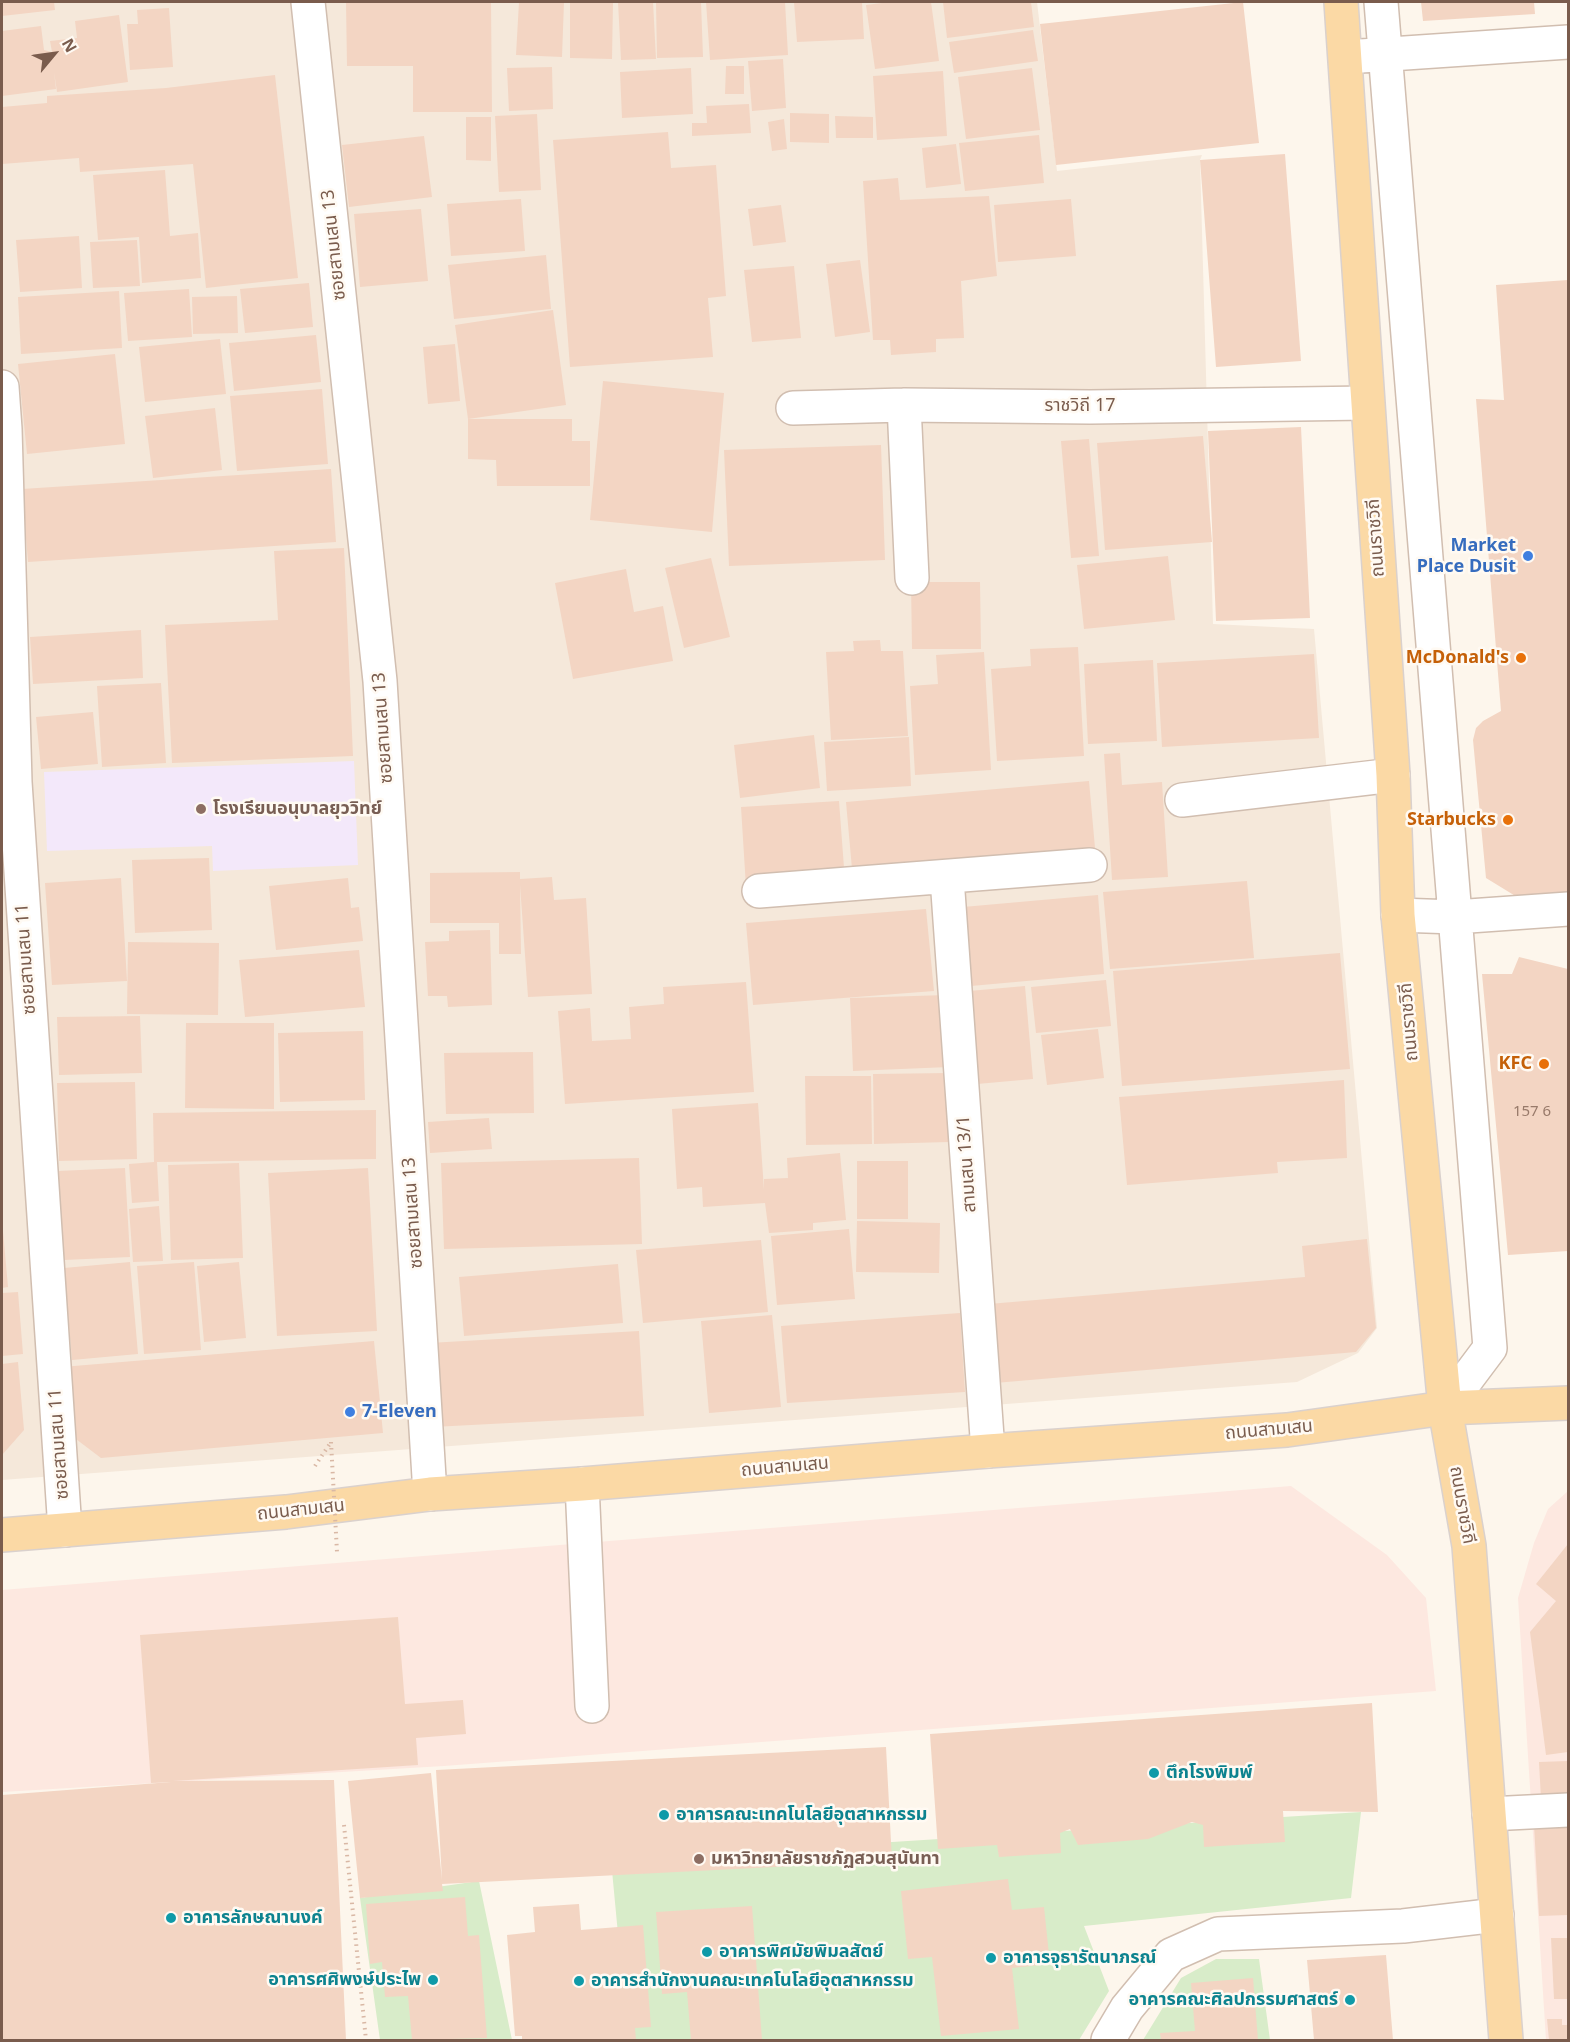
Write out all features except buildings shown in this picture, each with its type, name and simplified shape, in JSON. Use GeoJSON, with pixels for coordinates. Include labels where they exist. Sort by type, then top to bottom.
{"type":"FeatureCollection","features":[{"type":"Feature","properties":{"kind":"main road","name":"ถนนราชวิถี"},"geometry":{"type":"LineString","coordinates":[[1341,2],[1393,774],[1398,915],[1446,1408],[1469,1546],[1506,2040]]}},
{"type":"Feature","properties":{"kind":"main road","name":"ถนนสามเสน"},"geometry":{"type":"LineString","coordinates":[[2,1535],[286,1512],[430,1494],[1287,1430],[1446,1408],[1569,1403]]}},
{"type":"Feature","properties":{"kind":"street","name":"ซอยสามเสน 13"},"geometry":{"type":"LineString","coordinates":[[308,2],[381,681],[430,1494]]}},
{"type":"Feature","properties":{"kind":"street"},"geometry":{"type":"LineString","coordinates":[[1381,2],[1490,1348],[1446,1408]]}},
{"type":"Feature","properties":{"kind":"street"},"geometry":{"type":"LineString","coordinates":[[1346,57],[1569,42]]}},
{"type":"Feature","properties":{"kind":"street","name":"ซอยสามเสน 11"},"geometry":{"type":"LineString","coordinates":[[2,387],[15,782],[65,1530]]}},
{"type":"Feature","properties":{"kind":"street","name":"ราชวิถี 17"},"geometry":{"type":"LineString","coordinates":[[794,408],[904,405],[1090,406],[1367,403]]}},
{"type":"Feature","properties":{"kind":"street"},"geometry":{"type":"LineString","coordinates":[[904,405],[912,578]]}},
{"type":"Feature","properties":{"kind":"street"},"geometry":{"type":"LineString","coordinates":[[1182,800],[1393,774]]}},
{"type":"Feature","properties":{"kind":"street"},"geometry":{"type":"LineString","coordinates":[[759,891],[1090,865]]}},
{"type":"Feature","properties":{"kind":"street","name":"สามเสน 13/1"},"geometry":{"type":"LineString","coordinates":[[947,878],[988,1451]]}},
{"type":"Feature","properties":{"kind":"street"},"geometry":{"type":"LineString","coordinates":[[1398,915],[1455,917],[1569,909]]}},
{"type":"Feature","properties":{"kind":"street"},"geometry":{"type":"LineString","coordinates":[[582,1484],[592,1706]]}},
{"type":"Feature","properties":{"kind":"street"},"geometry":{"type":"LineString","coordinates":[[1489,1814],[1569,1810]]}},
{"type":"Feature","properties":{"kind":"street"},"geometry":{"type":"LineString","coordinates":[[1108,2040],[1127,2008],[1171,1954],[1218,1934],[1403,1926],[1497,1915]]}},
{"type":"Feature","properties":{"kind":"path"},"geometry":{"type":"LineString","coordinates":[[331,1442],[337,1552]]}},
{"type":"Feature","properties":{"kind":"path"},"geometry":{"type":"LineString","coordinates":[[344,1825],[366,2040]]}},
{"type":"Feature","properties":{"kind":"shaded area"},"geometry":{"type":"Polygon","coordinates":[[[2,2],[1037,2],[1057,171],[1202,155],[1200,160],[1213,624],[1314,629],[1377,1328],[1358,1353],[1297,1382],[2,1480],[2,2]]]}},
{"type":"Feature","properties":{"kind":"shaded area","name":"โรงเรียนอนุบาลยุววิทย์"},"geometry":{"type":"Polygon","coordinates":[[[354,761],[358,865],[213,871],[212,846],[47,851],[44,772],[354,761]]]}},
{"type":"Feature","properties":{"kind":"shaded area"},"geometry":{"type":"Polygon","coordinates":[[[1291,1486],[1387,1555],[1426,1598],[1436,1691],[444,1766],[2,1792],[2,1590],[1291,1486]]]}},
{"type":"Feature","properties":{"kind":"shaded area"},"geometry":{"type":"Polygon","coordinates":[[[1568,1491],[1568,2040],[1546,2040],[1518,1598],[1534,1543],[1548,1509],[1568,1491]]]}},
{"type":"Feature","properties":{"kind":"green space"},"geometry":{"type":"Polygon","coordinates":[[[1361,1812],[1351,1898],[1084,1926],[1109,1991],[1079,2040],[628,2040],[611,1860],[1361,1812]]]}},
{"type":"Feature","properties":{"kind":"green space","name":"อาคารศศิพงษ์ประไพ"},"geometry":{"type":"Polygon","coordinates":[[[479,1881],[512,2040],[380,2040],[360,1898],[479,1881]]]}},
{"type":"Feature","properties":{"kind":"green space"},"geometry":{"type":"Polygon","coordinates":[[[1216,1959],[1259,1959],[1270,2040],[1143,2040],[1181,1978],[1216,1959]]]}},
{"type":"Feature","properties":{"kind":"place","name":"Market Place Dusit"},"geometry":{"type":"Point","coordinates":[1528,556]}},
{"type":"Feature","properties":{"kind":"place","name":"McDonald's"},"geometry":{"type":"Point","coordinates":[1521,658]}},
{"type":"Feature","properties":{"kind":"place","name":"โรงเรียนอนุบาลยุววิทย์"},"geometry":{"type":"Point","coordinates":[201,809]}},
{"type":"Feature","properties":{"kind":"place","name":"Starbucks"},"geometry":{"type":"Point","coordinates":[1508,820]}},
{"type":"Feature","properties":{"kind":"place","name":"KFC"},"geometry":{"type":"Point","coordinates":[1544,1064]}},
{"type":"Feature","properties":{"kind":"place","name":"7-Eleven"},"geometry":{"type":"Point","coordinates":[350,1412]}},
{"type":"Feature","properties":{"kind":"place","name":"ตึกโรงพิมพ์"},"geometry":{"type":"Point","coordinates":[1154,1773]}},
{"type":"Feature","properties":{"kind":"place","name":"อาคารคณะเทคโนโลยีอุตสาหกรรม"},"geometry":{"type":"Point","coordinates":[664,1815]}},
{"type":"Feature","properties":{"kind":"place","name":"มหาวิทยาลัยราชภัฏสวนสุนันทา"},"geometry":{"type":"Point","coordinates":[699,1859]}},
{"type":"Feature","properties":{"kind":"place","name":"อาคารลักษณานงค์"},"geometry":{"type":"Point","coordinates":[171,1918]}},
{"type":"Feature","properties":{"kind":"place","name":"อาคารพิศมัยพิมลสัตย์"},"geometry":{"type":"Point","coordinates":[707,1952]}},
{"type":"Feature","properties":{"kind":"place","name":"อาคารจุธารัตนาภรณ์"},"geometry":{"type":"Point","coordinates":[991,1958]}},
{"type":"Feature","properties":{"kind":"place","name":"อาคารศศิพงษ์ประไพ"},"geometry":{"type":"Point","coordinates":[433,1980]}},
{"type":"Feature","properties":{"kind":"place","name":"อาคารสำนักงานคณะเทคโนโลยีอุตสาหกรรม"},"geometry":{"type":"Point","coordinates":[579,1981]}},
{"type":"Feature","properties":{"kind":"place","name":"อาคารคณะศิลปกรรมศาสตร์"},"geometry":{"type":"Point","coordinates":[1350,2000]}}]}
